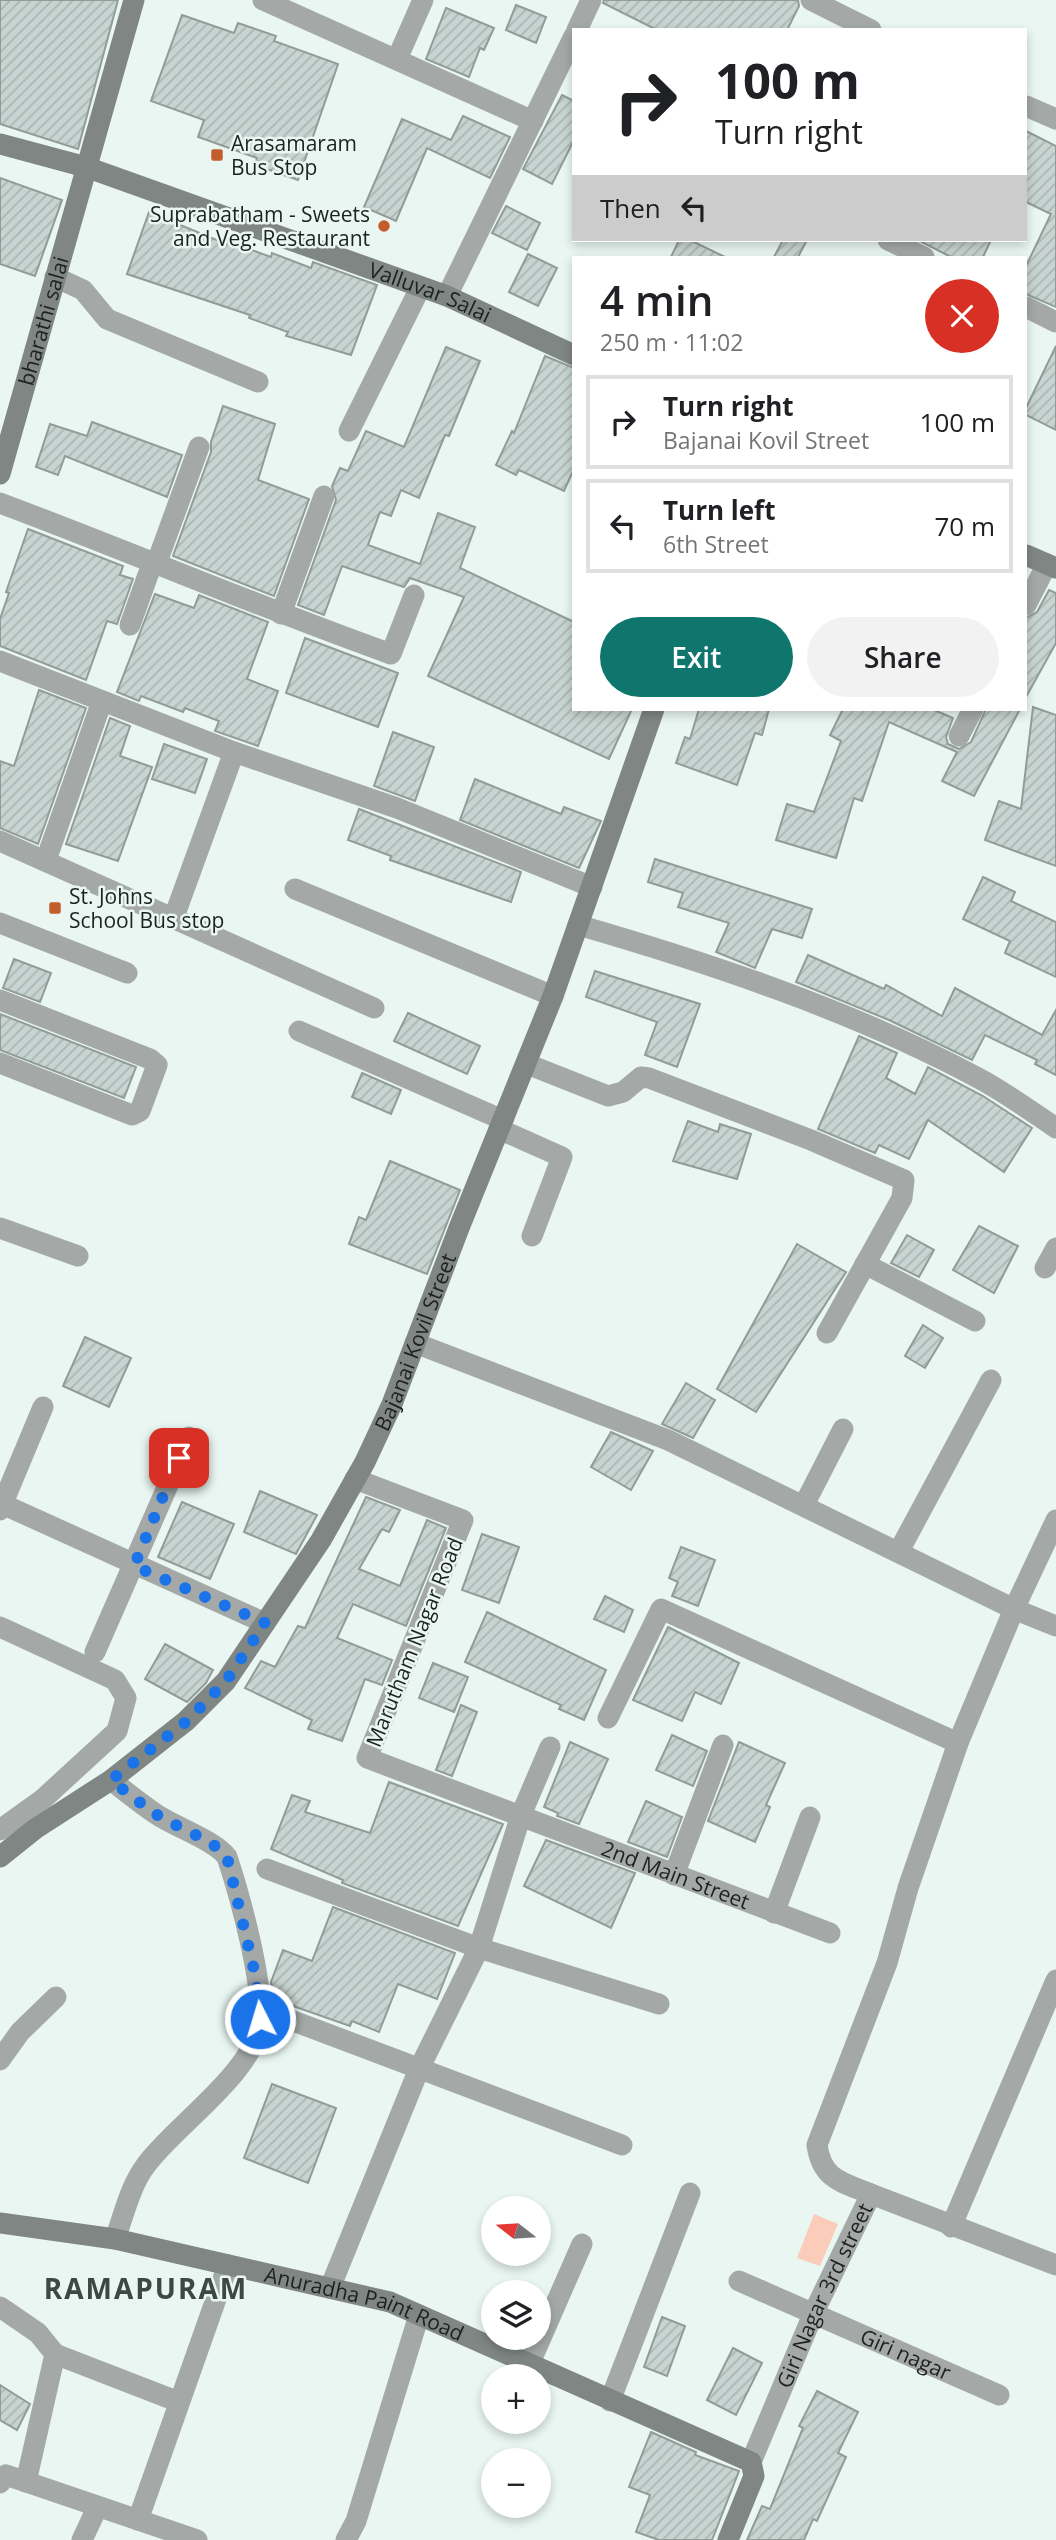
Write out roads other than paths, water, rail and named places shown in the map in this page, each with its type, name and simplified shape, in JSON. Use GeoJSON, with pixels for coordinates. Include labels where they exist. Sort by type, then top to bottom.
{"type":"FeatureCollection","features":[{"type":"Feature","properties":{"kind":"street","name":"bharathi salai"},"geometry":{"type":"LineString","coordinates":[[0,474],[134,0]]}},
{"type":"Feature","properties":{"kind":"street"},"geometry":{"type":"LineString","coordinates":[[397,59],[423,0]]}},
{"type":"Feature","properties":{"kind":"street"},"geometry":{"type":"LineString","coordinates":[[578,28],[591,0]]}},
{"type":"Feature","properties":{"kind":"street"},"geometry":{"type":"LineString","coordinates":[[811,0],[868,28]]}},
{"type":"Feature","properties":{"kind":"street"},"geometry":{"type":"LineString","coordinates":[[267,1],[533,121]]}},
{"type":"Feature","properties":{"kind":"street"},"geometry":{"type":"LineString","coordinates":[[447,296],[533,121],[565,80],[572,46]]}},
{"type":"Feature","properties":{"kind":"street"},"geometry":{"type":"LineString","coordinates":[[1027,106],[1056,119]]}},
{"type":"Feature","properties":{"kind":"street","name":"Valluvar Salai"},"geometry":{"type":"LineString","coordinates":[[0,144],[86,167],[447,296],[572,354]]}},
{"type":"Feature","properties":{"kind":"street"},"geometry":{"type":"LineString","coordinates":[[892,242],[922,256]]}},
{"type":"Feature","properties":{"kind":"street"},"geometry":{"type":"LineString","coordinates":[[55,277],[83,290],[107,319],[258,382]]}},
{"type":"Feature","properties":{"kind":"street"},"geometry":{"type":"LineString","coordinates":[[349,431],[420,288]]}},
{"type":"Feature","properties":{"kind":"street"},"geometry":{"type":"LineString","coordinates":[[1027,308],[1056,322]]}},
{"type":"Feature","properties":{"kind":"street"},"geometry":{"type":"LineString","coordinates":[[130,625],[200,447]]}},
{"type":"Feature","properties":{"kind":"street"},"geometry":{"type":"LineString","coordinates":[[281,614],[324,496]]}},
{"type":"Feature","properties":{"kind":"street"},"geometry":{"type":"LineString","coordinates":[[0,503],[155,561],[281,614],[391,654],[414,595]]}},
{"type":"Feature","properties":{"kind":"street"},"geometry":{"type":"LineString","coordinates":[[1027,555],[1051,566],[1027,603]]}},
{"type":"Feature","properties":{"kind":"street"},"geometry":{"type":"LineString","coordinates":[[0,660],[234,752],[397,807],[592,887]]}},
{"type":"Feature","properties":{"kind":"street"},"geometry":{"type":"LineString","coordinates":[[46,860],[102,701]]}},
{"type":"Feature","properties":{"kind":"street","name":"Bajanai Kovil Street"},"geometry":{"type":"LineString","coordinates":[[0,1857],[34,1829],[111,1780],[187,1721],[226,1681],[321,1540],[392,1404],[553,996],[653,711]]}},
{"type":"Feature","properties":{"kind":"street"},"geometry":{"type":"LineString","coordinates":[[959,736],[972,711]]}},
{"type":"Feature","properties":{"kind":"street"},"geometry":{"type":"LineString","coordinates":[[174,917],[234,752]]}},
{"type":"Feature","properties":{"kind":"street"},"geometry":{"type":"LineString","coordinates":[[0,841],[374,1008]]}},
{"type":"Feature","properties":{"kind":"street"},"geometry":{"type":"LineString","coordinates":[[295,889],[553,996]]}},
{"type":"Feature","properties":{"kind":"street"},"geometry":{"type":"LineString","coordinates":[[0,923],[128,974]]}},
{"type":"Feature","properties":{"kind":"street"},"geometry":{"type":"LineString","coordinates":[[578,925],[675,953],[873,1029],[981,1079],[1056,1128]]}},
{"type":"Feature","properties":{"kind":"street"},"geometry":{"type":"LineString","coordinates":[[0,1000],[150,1059],[157,1065],[140,1111],[132,1115],[0,1063]]}},
{"type":"Feature","properties":{"kind":"street"},"geometry":{"type":"LineString","coordinates":[[299,1031],[501,1124],[562,1157],[532,1236]]}},
{"type":"Feature","properties":{"kind":"street"},"geometry":{"type":"LineString","coordinates":[[527,1064],[608,1096],[623,1093],[641,1077],[649,1078],[811,1140],[904,1180],[902,1198],[827,1333]]}},
{"type":"Feature","properties":{"kind":"street"},"geometry":{"type":"LineString","coordinates":[[0,1228],[78,1256]]}},
{"type":"Feature","properties":{"kind":"street"},"geometry":{"type":"LineString","coordinates":[[1045,1268],[1056,1248]]}},
{"type":"Feature","properties":{"kind":"street"},"geometry":{"type":"LineString","coordinates":[[865,1264],[975,1321]]}},
{"type":"Feature","properties":{"kind":"street"},"geometry":{"type":"LineString","coordinates":[[415,1343],[668,1440],[899,1550],[1014,1609],[1056,1626]]}},
{"type":"Feature","properties":{"kind":"street"},"geometry":{"type":"LineString","coordinates":[[899,1550],[991,1380]]}},
{"type":"Feature","properties":{"kind":"street"},"geometry":{"type":"LineString","coordinates":[[43,1407],[1,1505],[265,1623]]}},
{"type":"Feature","properties":{"kind":"street"},"geometry":{"type":"LineString","coordinates":[[804,1505],[843,1429]]}},
{"type":"Feature","properties":{"kind":"street"},"geometry":{"type":"LineString","coordinates":[[95,1652],[188,1437]]}},
{"type":"Feature","properties":{"kind":"street","name":"Marutham Nagar Road"},"geometry":{"type":"LineString","coordinates":[[355,1479],[464,1520],[367,1758],[521,1815]]}},
{"type":"Feature","properties":{"kind":"street"},"geometry":{"type":"LineString","coordinates":[[871,2194],[831,2177],[820,2164],[817,2145],[887,1964],[923,1843],[958,1743],[1014,1609],[1056,1520]]}},
{"type":"Feature","properties":{"kind":"street"},"geometry":{"type":"LineString","coordinates":[[608,1717],[662,1609],[958,1743]]}},
{"type":"Feature","properties":{"kind":"street"},"geometry":{"type":"LineString","coordinates":[[0,1627],[115,1680],[126,1698],[117,1731],[43,1799],[0,1830]]}},
{"type":"Feature","properties":{"kind":"street"},"geometry":{"type":"LineString","coordinates":[[674,1875],[723,1745]]}},
{"type":"Feature","properties":{"kind":"street"},"geometry":{"type":"LineString","coordinates":[[330,2288],[419,2069],[479,1948],[521,1815],[550,1747]]}},
{"type":"Feature","properties":{"kind":"street"},"geometry":{"type":"LineString","coordinates":[[111,1780],[157,1815],[197,1838],[220,1847],[227,1857],[257,1981],[260,2019],[248,2056],[212,2099],[146,2164],[136,2180],[115,2239]]}},
{"type":"Feature","properties":{"kind":"street","name":"2nd Main Street"},"geometry":{"type":"LineString","coordinates":[[521,1815],[830,1933]]}},
{"type":"Feature","properties":{"kind":"street"},"geometry":{"type":"LineString","coordinates":[[774,1913],[810,1817]]}},
{"type":"Feature","properties":{"kind":"street"},"geometry":{"type":"LineString","coordinates":[[267,1870],[479,1948],[659,2004]]}},
{"type":"Feature","properties":{"kind":"street"},"geometry":{"type":"LineString","coordinates":[[951,2227],[1056,1980]]}},
{"type":"Feature","properties":{"kind":"street"},"geometry":{"type":"LineString","coordinates":[[0,2060],[20,2032],[56,1997]]}},
{"type":"Feature","properties":{"kind":"street"},"geometry":{"type":"LineString","coordinates":[[258,2008],[622,2145]]}},
{"type":"Feature","properties":{"kind":"street"},"geometry":{"type":"LineString","coordinates":[[610,2401],[690,2193]]}},
{"type":"Feature","properties":{"kind":"street","name":"Giri Nagar 3rd street"},"geometry":{"type":"LineString","coordinates":[[751,2462],[814,2312],[871,2194],[951,2227],[1056,2265]]}},
{"type":"Feature","properties":{"kind":"street","name":"Anuradha Paint Road"},"geometry":{"type":"LineString","coordinates":[[0,2223],[115,2239],[390,2302],[527,2364]]}},
{"type":"Feature","properties":{"kind":"street"},"geometry":{"type":"LineString","coordinates":[[529,2364],[582,2244]]}},
{"type":"Feature","properties":{"kind":"street"},"geometry":{"type":"LineString","coordinates":[[138,2520],[228,2265]]}},
{"type":"Feature","properties":{"kind":"street","name":"Giri nagar"},"geometry":{"type":"LineString","coordinates":[[739,2281],[999,2395]]}},
{"type":"Feature","properties":{"kind":"street"},"geometry":{"type":"LineString","coordinates":[[0,2307],[38,2333],[55,2354],[179,2402]]}},
{"type":"Feature","properties":{"kind":"street"},"geometry":{"type":"LineString","coordinates":[[346,2540],[356,2521],[419,2315]]}},
{"type":"Feature","properties":{"kind":"street"},"geometry":{"type":"LineString","coordinates":[[26,2482],[55,2354]]}},
{"type":"Feature","properties":{"kind":"street","name":"Anuradha Paint Road"},"geometry":{"type":"LineString","coordinates":[[551,2375],[751,2462]]}},
{"type":"Feature","properties":{"kind":"street"},"geometry":{"type":"LineString","coordinates":[[728,2540],[754,2476],[751,2462]]}},
{"type":"Feature","properties":{"kind":"street"},"geometry":{"type":"LineString","coordinates":[[0,2483],[6,2474],[97,2508],[197,2540]]}},
{"type":"Feature","properties":{"kind":"street"},"geometry":{"type":"LineString","coordinates":[[82,2540],[97,2508]]}},
{"type":"Feature","properties":{"kind":"place","name":"Arasamaram Bus Stop"},"geometry":{"type":"Point","coordinates":[217,155]}},
{"type":"Feature","properties":{"kind":"place","name":"Suprabatham - Sweets and Veg. Restaurant"},"geometry":{"type":"Point","coordinates":[384,226]}},
{"type":"Feature","properties":{"kind":"place","name":"St. Johns School Bus stop"},"geometry":{"type":"Point","coordinates":[55,908]}},
{"type":"Feature","properties":{"kind":"district","name":"RAMAPURAM"},"geometry":{"type":"Point","coordinates":[146,2288]}}]}
